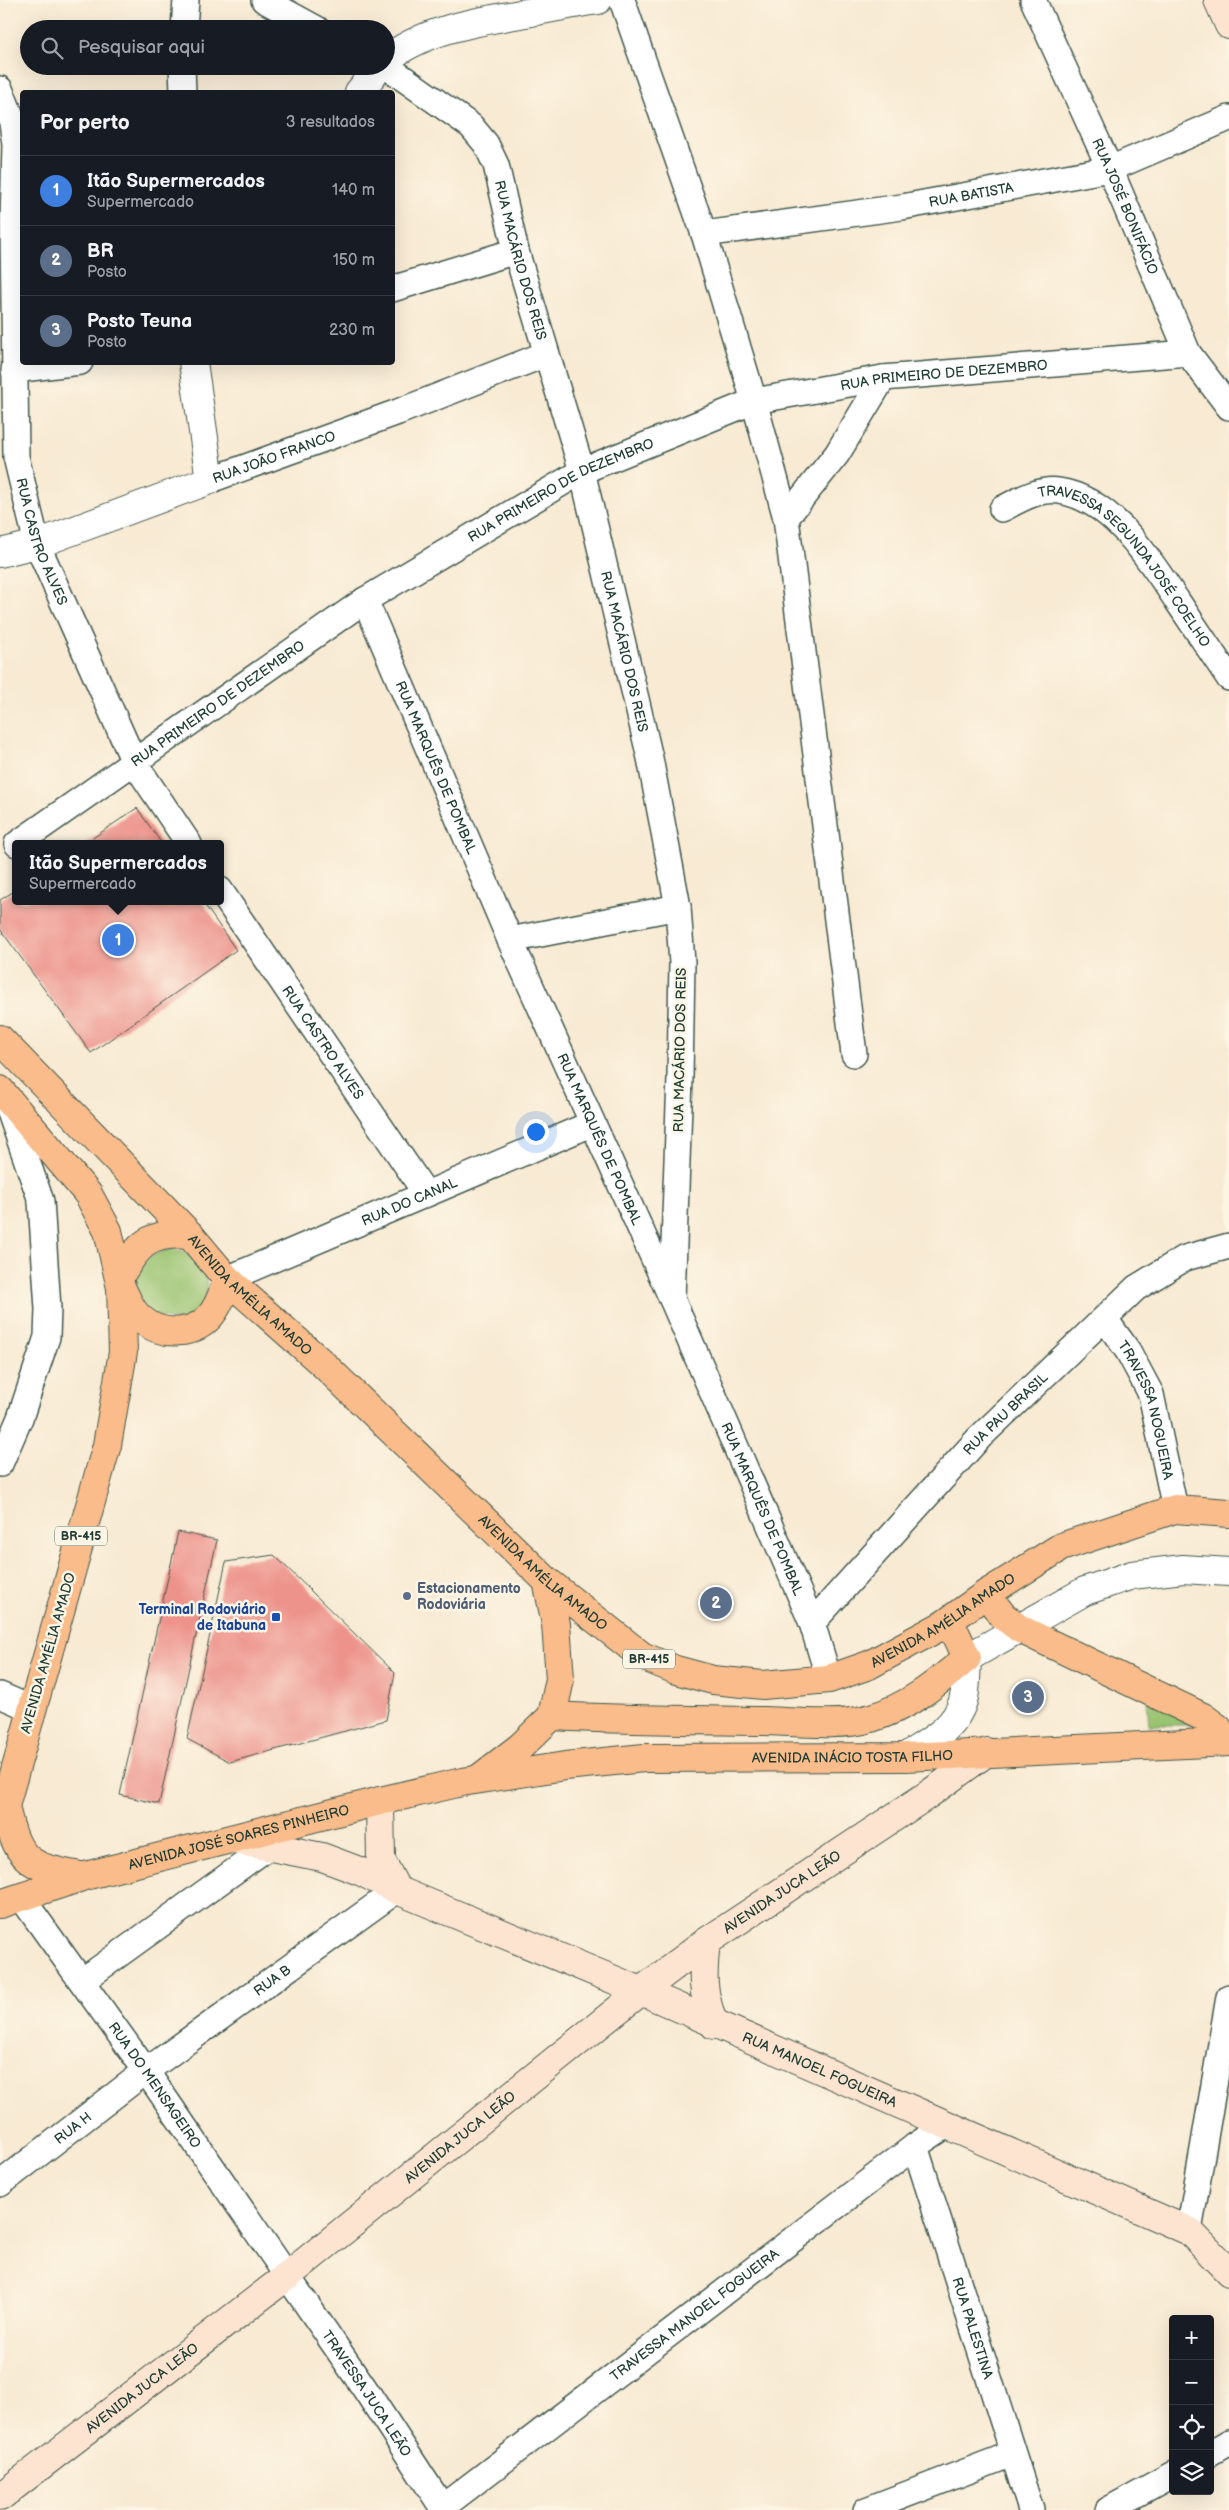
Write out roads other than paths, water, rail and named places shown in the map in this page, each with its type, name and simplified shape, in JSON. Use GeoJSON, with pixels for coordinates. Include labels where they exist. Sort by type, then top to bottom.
{"type":"FeatureCollection","features":[{"type":"Feature","properties":{"kind":"main road"},"geometry":{"type":"LineString","coordinates":[[1218,0],[1229,25]]}},
{"type":"Feature","properties":{"kind":"main road","name":"AVENIDA AMÉLIA AMADO"},"geometry":{"type":"LineString","coordinates":[[0,1039],[190,1235],[228,1279],[323,1364],[547,1581],[642,1656],[676,1670],[713,1680],[763,1685],[829,1679],[870,1665],[942,1625],[1061,1546],[1174,1510],[1229,1513]]}},
{"type":"Feature","properties":{"kind":"main road","name":"AVENIDA AMÉLIA AMADO"},"geometry":{"type":"LineString","coordinates":[[2,1092],[88,1194],[108,1231],[120,1282],[123,1352],[107,1445],[32,1709],[6,1778]]}},
{"type":"Feature","properties":{"kind":"main road"},"geometry":{"type":"LineString","coordinates":[[190,1235],[170,1234],[154,1237],[141,1245],[120,1282],[129,1304],[139,1318],[153,1328],[169,1332],[186,1331],[202,1324],[214,1312],[228,1279]]}},
{"type":"Feature","properties":{"kind":"main road"},"geometry":{"type":"LineString","coordinates":[[477,1779],[520,1747],[552,1716],[560,1679],[556,1624],[547,1581]]}},
{"type":"Feature","properties":{"kind":"main road"},"geometry":{"type":"LineString","coordinates":[[986,1594],[1004,1616],[1020,1630],[1202,1717],[1218,1728],[1228,1744]]}},
{"type":"Feature","properties":{"kind":"main road"},"geometry":{"type":"LineString","coordinates":[[552,1716],[617,1720],[830,1722],[870,1719],[897,1709],[922,1695],[967,1658],[956,1634],[942,1625]]}},
{"type":"Feature","properties":{"kind":"main road","name":"AVENIDA INÁCIO TOSTA FILHO"},"geometry":{"type":"LineString","coordinates":[[477,1779],[564,1766],[644,1758],[905,1757],[987,1752],[1228,1744]]}},
{"type":"Feature","properties":{"kind":"main road","name":"AVENIDA JUCA LEÃO"},"geometry":{"type":"LineString","coordinates":[[0,2497],[286,2277],[641,1991],[706,1942],[929,1794],[987,1752]]}},
{"type":"Feature","properties":{"kind":"main road","name":"BR-415"},"geometry":{"type":"LineString","coordinates":[[3,1810],[6,1778]]}},
{"type":"Feature","properties":{"kind":"main road","name":"AVENIDA JOSÉ SOARES PINHEIRO"},"geometry":{"type":"LineString","coordinates":[[11,1900],[85,1876],[235,1840],[380,1801],[477,1779]]}},
{"type":"Feature","properties":{"kind":"main road"},"geometry":{"type":"LineString","coordinates":[[380,1801],[381,1860],[397,1890]]}},
{"type":"Feature","properties":{"kind":"main road"},"geometry":{"type":"LineString","coordinates":[[3,1810],[12,1837],[30,1861],[50,1871],[85,1876]]}},
{"type":"Feature","properties":{"kind":"main road","name":"RUA MANOEL FOGUEIRA"},"geometry":{"type":"LineString","coordinates":[[235,1840],[322,1856],[362,1872],[397,1890],[641,1991],[714,2025],[1188,2231],[1229,2272]]}},
{"type":"Feature","properties":{"kind":"main road"},"geometry":{"type":"LineString","coordinates":[[706,1942],[702,1979],[706,2003],[714,2025]]}},
{"type":"Feature","properties":{"kind":"street"},"geometry":{"type":"LineString","coordinates":[[185,20],[186,0]]}},
{"type":"Feature","properties":{"kind":"street"},"geometry":{"type":"LineString","coordinates":[[264,0],[301,20]]}},
{"type":"Feature","properties":{"kind":"street"},"geometry":{"type":"LineString","coordinates":[[395,54],[417,41],[499,8],[598,0]]}},
{"type":"Feature","properties":{"kind":"street"},"geometry":{"type":"LineString","coordinates":[[622,0],[704,234],[754,401],[786,518],[854,1054]]}},
{"type":"Feature","properties":{"kind":"street","name":"RUA JOSÉ BONIFÁCIO"},"geometry":{"type":"LineString","coordinates":[[1033,0],[1110,169],[1188,353],[1229,407]]}},
{"type":"Feature","properties":{"kind":"street","name":"RUA MACÁRIO DOS REIS"},"geometry":{"type":"LineString","coordinates":[[395,72],[471,126],[486,144],[496,165],[516,251],[582,472],[650,758],[678,907],[682,963],[672,1299]]}},
{"type":"Feature","properties":{"kind":"street"},"geometry":{"type":"LineString","coordinates":[[182,75],[183,90]]}},
{"type":"Feature","properties":{"kind":"street"},"geometry":{"type":"LineString","coordinates":[[361,90],[373,75]]}},
{"type":"Feature","properties":{"kind":"street","name":"RUA CASTRO ALVES"},"geometry":{"type":"LineString","coordinates":[[0,89],[11,116],[15,144],[13,224],[16,457],[37,544],[134,762],[186,840]]}},
{"type":"Feature","properties":{"kind":"street","name":"RUA BATISTA"},"geometry":{"type":"LineString","coordinates":[[704,234],[902,207],[1110,169],[1229,118]]}},
{"type":"Feature","properties":{"kind":"street"},"geometry":{"type":"LineString","coordinates":[[395,288],[516,251]]}},
{"type":"Feature","properties":{"kind":"street","name":"RUA PRIMEIRO DE DEZEMBRO"},"geometry":{"type":"LineString","coordinates":[[22,840],[365,600],[582,472],[754,401],[883,378],[1188,353]]}},
{"type":"Feature","properties":{"kind":"street","name":"RUA JOÃO FRANCO"},"geometry":{"type":"LineString","coordinates":[[0,553],[37,544],[398,412],[546,354]]}},
{"type":"Feature","properties":{"kind":"street"},"geometry":{"type":"LineString","coordinates":[[14,370],[55,365]]}},
{"type":"Feature","properties":{"kind":"street"},"geometry":{"type":"LineString","coordinates":[[193,365],[210,480]]}},
{"type":"Feature","properties":{"kind":"street"},"geometry":{"type":"LineString","coordinates":[[786,518],[837,454],[883,378]]}},
{"type":"Feature","properties":{"kind":"street","name":"TRAVESSA SEGUNDA JOSÉ COELHO"},"geometry":{"type":"LineString","coordinates":[[1002,509],[1028,495],[1057,490],[1077,495],[1114,519],[1140,546],[1229,678]]}},
{"type":"Feature","properties":{"kind":"street","name":"RUA MARQUÊS DE POMBAL"},"geometry":{"type":"LineString","coordinates":[[365,600],[510,940],[591,1124],[672,1299],[812,1623],[829,1679]]}},
{"type":"Feature","properties":{"kind":"street","name":"RUA PRIMEIRO DE DEZEMBRO"},"geometry":{"type":"LineString","coordinates":[[0,856],[12,847]]}},
{"type":"Feature","properties":{"kind":"street","name":"RUA CASTRO ALVES"},"geometry":{"type":"LineString","coordinates":[[224,896],[426,1194]]}},
{"type":"Feature","properties":{"kind":"street"},"geometry":{"type":"LineString","coordinates":[[510,940],[678,907]]}},
{"type":"Feature","properties":{"kind":"street"},"geometry":{"type":"LineString","coordinates":[[0,1464],[20,1418],[47,1336],[48,1309],[41,1201],[2,1092]]}},
{"type":"Feature","properties":{"kind":"street","name":"RUA DO CANAL"},"geometry":{"type":"LineString","coordinates":[[228,1279],[591,1124]]}},
{"type":"Feature","properties":{"kind":"street","name":"RUA PAU BRASIL"},"geometry":{"type":"LineString","coordinates":[[812,1623],[979,1438],[1136,1288],[1185,1258],[1229,1246]]}},
{"type":"Feature","properties":{"kind":"street","name":"TRAVESSA NOGUEIRA"},"geometry":{"type":"LineString","coordinates":[[1105,1319],[1128,1351],[1151,1394],[1174,1510]]}},
{"type":"Feature","properties":{"kind":"street"},"geometry":{"type":"LineString","coordinates":[[905,1757],[943,1732],[955,1719],[963,1701],[967,1658],[1020,1630],[1085,1591],[1132,1575],[1183,1569],[1229,1572]]}},
{"type":"Feature","properties":{"kind":"street"},"geometry":{"type":"LineString","coordinates":[[0,1695],[32,1709]]}},
{"type":"Feature","properties":{"kind":"street"},"geometry":{"type":"LineString","coordinates":[[905,1757],[924,1763],[933,1772],[934,1778],[929,1794]]}},
{"type":"Feature","properties":{"kind":"street","name":"AVENIDA JOSÉ SOARES PINHEIRO"},"geometry":{"type":"LineString","coordinates":[[82,1981],[268,1847]]}},
{"type":"Feature","properties":{"kind":"street","name":"RUA B"},"geometry":{"type":"LineString","coordinates":[[146,2071],[397,1890]]}},
{"type":"Feature","properties":{"kind":"street","name":"RUA DO MENSAGEIRO"},"geometry":{"type":"LineString","coordinates":[[11,1900],[82,1981],[146,2071],[286,2277]]}},
{"type":"Feature","properties":{"kind":"street"},"geometry":{"type":"LineString","coordinates":[[1188,2231],[1229,1997]]}},
{"type":"Feature","properties":{"kind":"street","name":"RUA H"},"geometry":{"type":"LineString","coordinates":[[0,2184],[146,2071]]}},
{"type":"Feature","properties":{"kind":"street","name":"TRAVESSA MANOEL FOGUEIRA"},"geometry":{"type":"LineString","coordinates":[[444,2508],[915,2146],[945,2126]]}},
{"type":"Feature","properties":{"kind":"street","name":"RUA PALESTINA"},"geometry":{"type":"LineString","coordinates":[[915,2146],[1031,2510]]}},
{"type":"Feature","properties":{"kind":"street","name":"TRAVESSA JUCA LEÃO"},"geometry":{"type":"LineString","coordinates":[[286,2277],[444,2508]]}},
{"type":"Feature","properties":{"kind":"street"},"geometry":{"type":"LineString","coordinates":[[1214,2450],[1229,2442]]}},
{"type":"Feature","properties":{"kind":"street"},"geometry":{"type":"LineString","coordinates":[[866,2510],[1012,2454]]}},
{"type":"Feature","properties":{"kind":"street"},"geometry":{"type":"LineString","coordinates":[[1108,2510],[1169,2476]]}},
{"type":"Feature","properties":{"kind":"place","name":"Itão Supermercados"},"geometry":{"type":"Point","coordinates":[118,940]}},
{"type":"Feature","properties":{"kind":"place","name":"Estacionamento Rodoviária"},"geometry":{"type":"Point","coordinates":[407,1596]}},
{"type":"Feature","properties":{"kind":"place","name":"BR"},"geometry":{"type":"Point","coordinates":[716,1603]}},
{"type":"Feature","properties":{"kind":"place","name":"Terminal Rodoviário de Itabuna"},"geometry":{"type":"Point","coordinates":[276,1617]}},
{"type":"Feature","properties":{"kind":"place","name":"Posto Teuna"},"geometry":{"type":"Point","coordinates":[1028,1697]}}]}
